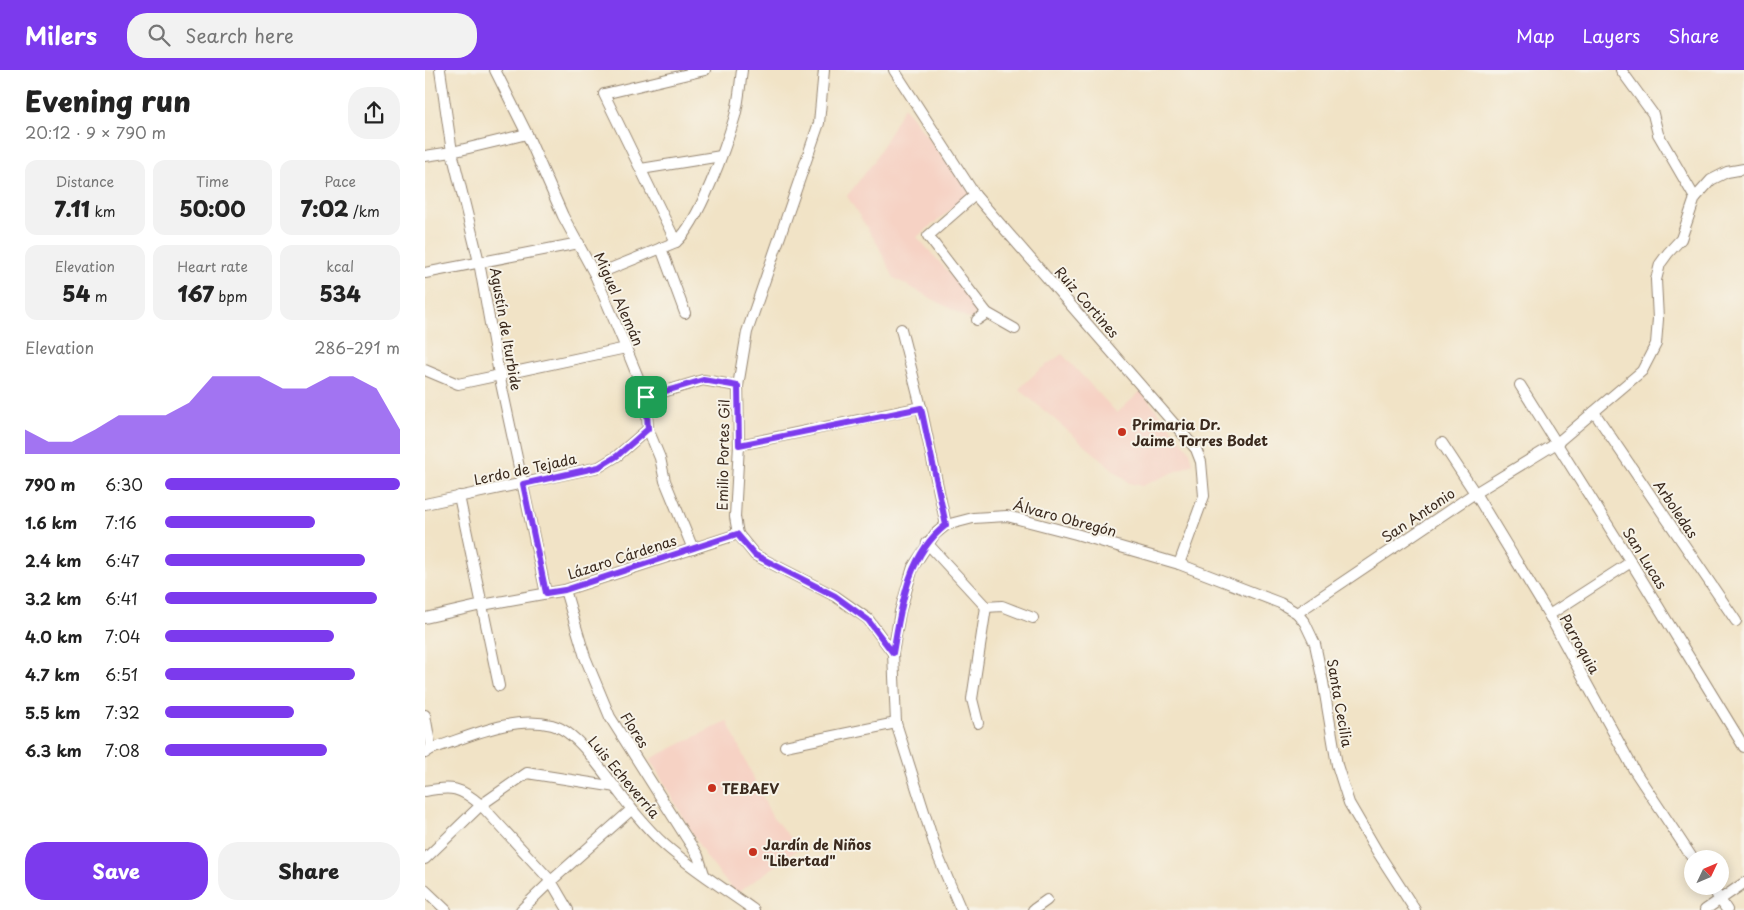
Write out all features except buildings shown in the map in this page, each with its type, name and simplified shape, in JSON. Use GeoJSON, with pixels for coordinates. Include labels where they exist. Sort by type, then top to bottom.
{"type":"FeatureCollection","features":[{"type":"Feature","properties":{"kind":"street","name":"Agustín de Iturbide"},"geometry":{"type":"LineString","coordinates":[[440,70],[452,152],[479,262],[499,374],[546,593]]}},
{"type":"Feature","properties":{"kind":"street","name":"Miguel Alemán"},"geometry":{"type":"LineString","coordinates":[[495,70],[527,134],[563,216],[595,275],[626,348],[646,397],[648,429],[660,458],[665,481],[693,549]]}},
{"type":"Feature","properties":{"kind":"street"},"geometry":{"type":"LineString","coordinates":[[676,242],[604,94],[705,70]]}},
{"type":"Feature","properties":{"kind":"street"},"geometry":{"type":"LineString","coordinates":[[595,275],[676,242],[684,235],[696,214],[721,156],[735,115],[742,70]]}},
{"type":"Feature","properties":{"kind":"street","name":"Emilio Portes Gil"},"geometry":{"type":"LineString","coordinates":[[737,534],[735,517],[739,445],[738,386],[747,332],[819,123],[824,70]]}},
{"type":"Feature","properties":{"kind":"street","name":"Ruiz Cortines"},"geometry":{"type":"LineString","coordinates":[[894,70],[975,195],[1196,448],[1201,462],[1204,496],[1179,564]]}},
{"type":"Feature","properties":{"kind":"street"},"geometry":{"type":"LineString","coordinates":[[1621,70],[1653,114],[1658,134],[1695,198],[1711,180],[1727,172],[1744,169]]}},
{"type":"Feature","properties":{"kind":"street"},"geometry":{"type":"LineString","coordinates":[[425,156],[452,152],[527,134]]}},
{"type":"Feature","properties":{"kind":"street"},"geometry":{"type":"LineString","coordinates":[[641,169],[721,156]]}},
{"type":"Feature","properties":{"kind":"street"},"geometry":{"type":"LineString","coordinates":[[975,195],[928,236],[987,313],[1015,329]]}},
{"type":"Feature","properties":{"kind":"street","name":"San Antonio"},"geometry":{"type":"LineString","coordinates":[[1297,613],[1475,493],[1557,443],[1642,371],[1656,344],[1658,319],[1656,280],[1660,264],[1681,239],[1695,198]]}},
{"type":"Feature","properties":{"kind":"street"},"geometry":{"type":"LineString","coordinates":[[425,273],[579,244]]}},
{"type":"Feature","properties":{"kind":"street"},"geometry":{"type":"LineString","coordinates":[[661,248],[685,312]]}},
{"type":"Feature","properties":{"kind":"street"},"geometry":{"type":"LineString","coordinates":[[977,320],[987,313]]}},
{"type":"Feature","properties":{"kind":"street"},"geometry":{"type":"LineString","coordinates":[[901,329],[921,408],[946,525]]}},
{"type":"Feature","properties":{"kind":"street"},"geometry":{"type":"LineString","coordinates":[[425,370],[458,384],[626,348]]}},
{"type":"Feature","properties":{"kind":"street"},"geometry":{"type":"LineString","coordinates":[[425,377],[437,375]]}},
{"type":"Feature","properties":{"kind":"street"},"geometry":{"type":"LineString","coordinates":[[646,397],[703,380],[738,386]]}},
{"type":"Feature","properties":{"kind":"street","name":"San Lucas"},"geometry":{"type":"LineString","coordinates":[[1520,385],[1744,747]]}},
{"type":"Feature","properties":{"kind":"street"},"geometry":{"type":"LineString","coordinates":[[739,445],[921,408]]}},
{"type":"Feature","properties":{"kind":"street","name":"Arboledas"},"geometry":{"type":"LineString","coordinates":[[1593,412],[1736,621]]}},
{"type":"Feature","properties":{"kind":"street","name":"Lerdo de Tejada"},"geometry":{"type":"LineString","coordinates":[[425,504],[599,467],[617,456],[648,429]]}},
{"type":"Feature","properties":{"kind":"street","name":"Parroquia"},"geometry":{"type":"LineString","coordinates":[[1442,443],[1475,493],[1549,615],[1634,770],[1687,850]]}},
{"type":"Feature","properties":{"kind":"street"},"geometry":{"type":"LineString","coordinates":[[459,496],[499,686]]}},
{"type":"Feature","properties":{"kind":"street","name":"Álvaro Obregón"},"geometry":{"type":"LineString","coordinates":[[961,910],[938,856],[896,723],[893,653],[900,612],[913,567],[927,543],[946,525],[973,518],[1007,516],[1179,564]]}},
{"type":"Feature","properties":{"kind":"street"},"geometry":{"type":"LineString","coordinates":[[737,534],[755,555],[835,596],[868,620],[893,653]]}},
{"type":"Feature","properties":{"kind":"street","name":"Lázaro Cárdenas"},"geometry":{"type":"LineString","coordinates":[[425,618],[482,605],[565,590],[737,534]]}},
{"type":"Feature","properties":{"kind":"street"},"geometry":{"type":"LineString","coordinates":[[927,543],[986,607]]}},
{"type":"Feature","properties":{"kind":"street"},"geometry":{"type":"LineString","coordinates":[[1549,615],[1631,562]]}},
{"type":"Feature","properties":{"kind":"street"},"geometry":{"type":"LineString","coordinates":[[1179,564],[1272,600],[1297,613]]}},
{"type":"Feature","properties":{"kind":"street","name":"Flores"},"geometry":{"type":"LineString","coordinates":[[565,590],[585,657],[611,717],[698,856],[705,875]]}},
{"type":"Feature","properties":{"kind":"street"},"geometry":{"type":"LineString","coordinates":[[986,607],[1002,606],[1033,618]]}},
{"type":"Feature","properties":{"kind":"street"},"geometry":{"type":"LineString","coordinates":[[978,722],[972,699],[986,607]]}},
{"type":"Feature","properties":{"kind":"street","name":"Santa Cecilia"},"geometry":{"type":"LineString","coordinates":[[1297,613],[1305,623],[1315,644],[1337,765],[1349,803],[1415,910]]}},
{"type":"Feature","properties":{"kind":"street"},"geometry":{"type":"LineString","coordinates":[[425,715],[428,751]]}},
{"type":"Feature","properties":{"kind":"street","name":"Luis Echeverría"},"geometry":{"type":"LineString","coordinates":[[428,751],[507,724],[542,723],[555,726],[570,735],[589,753],[616,787],[631,810],[665,846],[754,910]]}},
{"type":"Feature","properties":{"kind":"street"},"geometry":{"type":"LineString","coordinates":[[785,746],[896,723]]}},
{"type":"Feature","properties":{"kind":"street"},"geometry":{"type":"LineString","coordinates":[[425,859],[481,805],[527,773],[616,787]]}},
{"type":"Feature","properties":{"kind":"street"},"geometry":{"type":"LineString","coordinates":[[425,791],[446,787],[469,794],[551,881],[568,910]]}},
{"type":"Feature","properties":{"kind":"street"},"geometry":{"type":"LineString","coordinates":[[521,910],[631,810]]}},
{"type":"Feature","properties":{"kind":"street"},"geometry":{"type":"LineString","coordinates":[[1705,910],[1744,883]]}},
{"type":"Feature","properties":{"kind":"street"},"geometry":{"type":"LineString","coordinates":[[425,890],[446,910]]}},
{"type":"Feature","properties":{"kind":"street"},"geometry":{"type":"LineString","coordinates":[[1717,895],[1727,910]]}},
{"type":"Feature","properties":{"kind":"street"},"geometry":{"type":"LineString","coordinates":[[1033,910],[1047,900]]}},
{"type":"Feature","properties":{"kind":"shaded area"},"geometry":{"type":"Polygon","coordinates":[[[904,107],[971,193],[917,237],[981,309],[971,320],[894,278],[879,247],[847,196],[873,163],[904,107]]]}},
{"type":"Feature","properties":{"kind":"shaded area","name":"Primaria Dr. Jaime Torres Bodet"},"geometry":{"type":"Polygon","coordinates":[[[1062,354],[1117,413],[1141,391],[1190,451],[1193,464],[1142,486],[1129,483],[1019,389],[1038,371],[1062,354]]]}},
{"type":"Feature","properties":{"kind":"shaded area","name":"TEBAEV"},"geometry":{"type":"Polygon","coordinates":[[[727,721],[772,817],[800,848],[736,894],[706,857],[650,759],[727,721]]]}},
{"type":"Feature","properties":{"kind":"place","name":"Primaria Dr. Jaime Torres Bodet"},"geometry":{"type":"Point","coordinates":[1122,432]}},
{"type":"Feature","properties":{"kind":"place","name":"TEBAEV"},"geometry":{"type":"Point","coordinates":[712,788]}},
{"type":"Feature","properties":{"kind":"place","name":"Jardín de Niños \"Libertad\""},"geometry":{"type":"Point","coordinates":[753,852]}},
{"type":"Feature","properties":{"kind":"route"},"geometry":{"type":"LineString","coordinates":[[703,380],[738,386],[739,445],[921,408],[946,525],[927,543],[913,567],[900,612],[893,653],[868,620],[835,596],[755,555],[737,534],[565,590],[546,593],[523,484],[599,467],[617,456],[648,429],[646,397],[703,380]]}}]}
